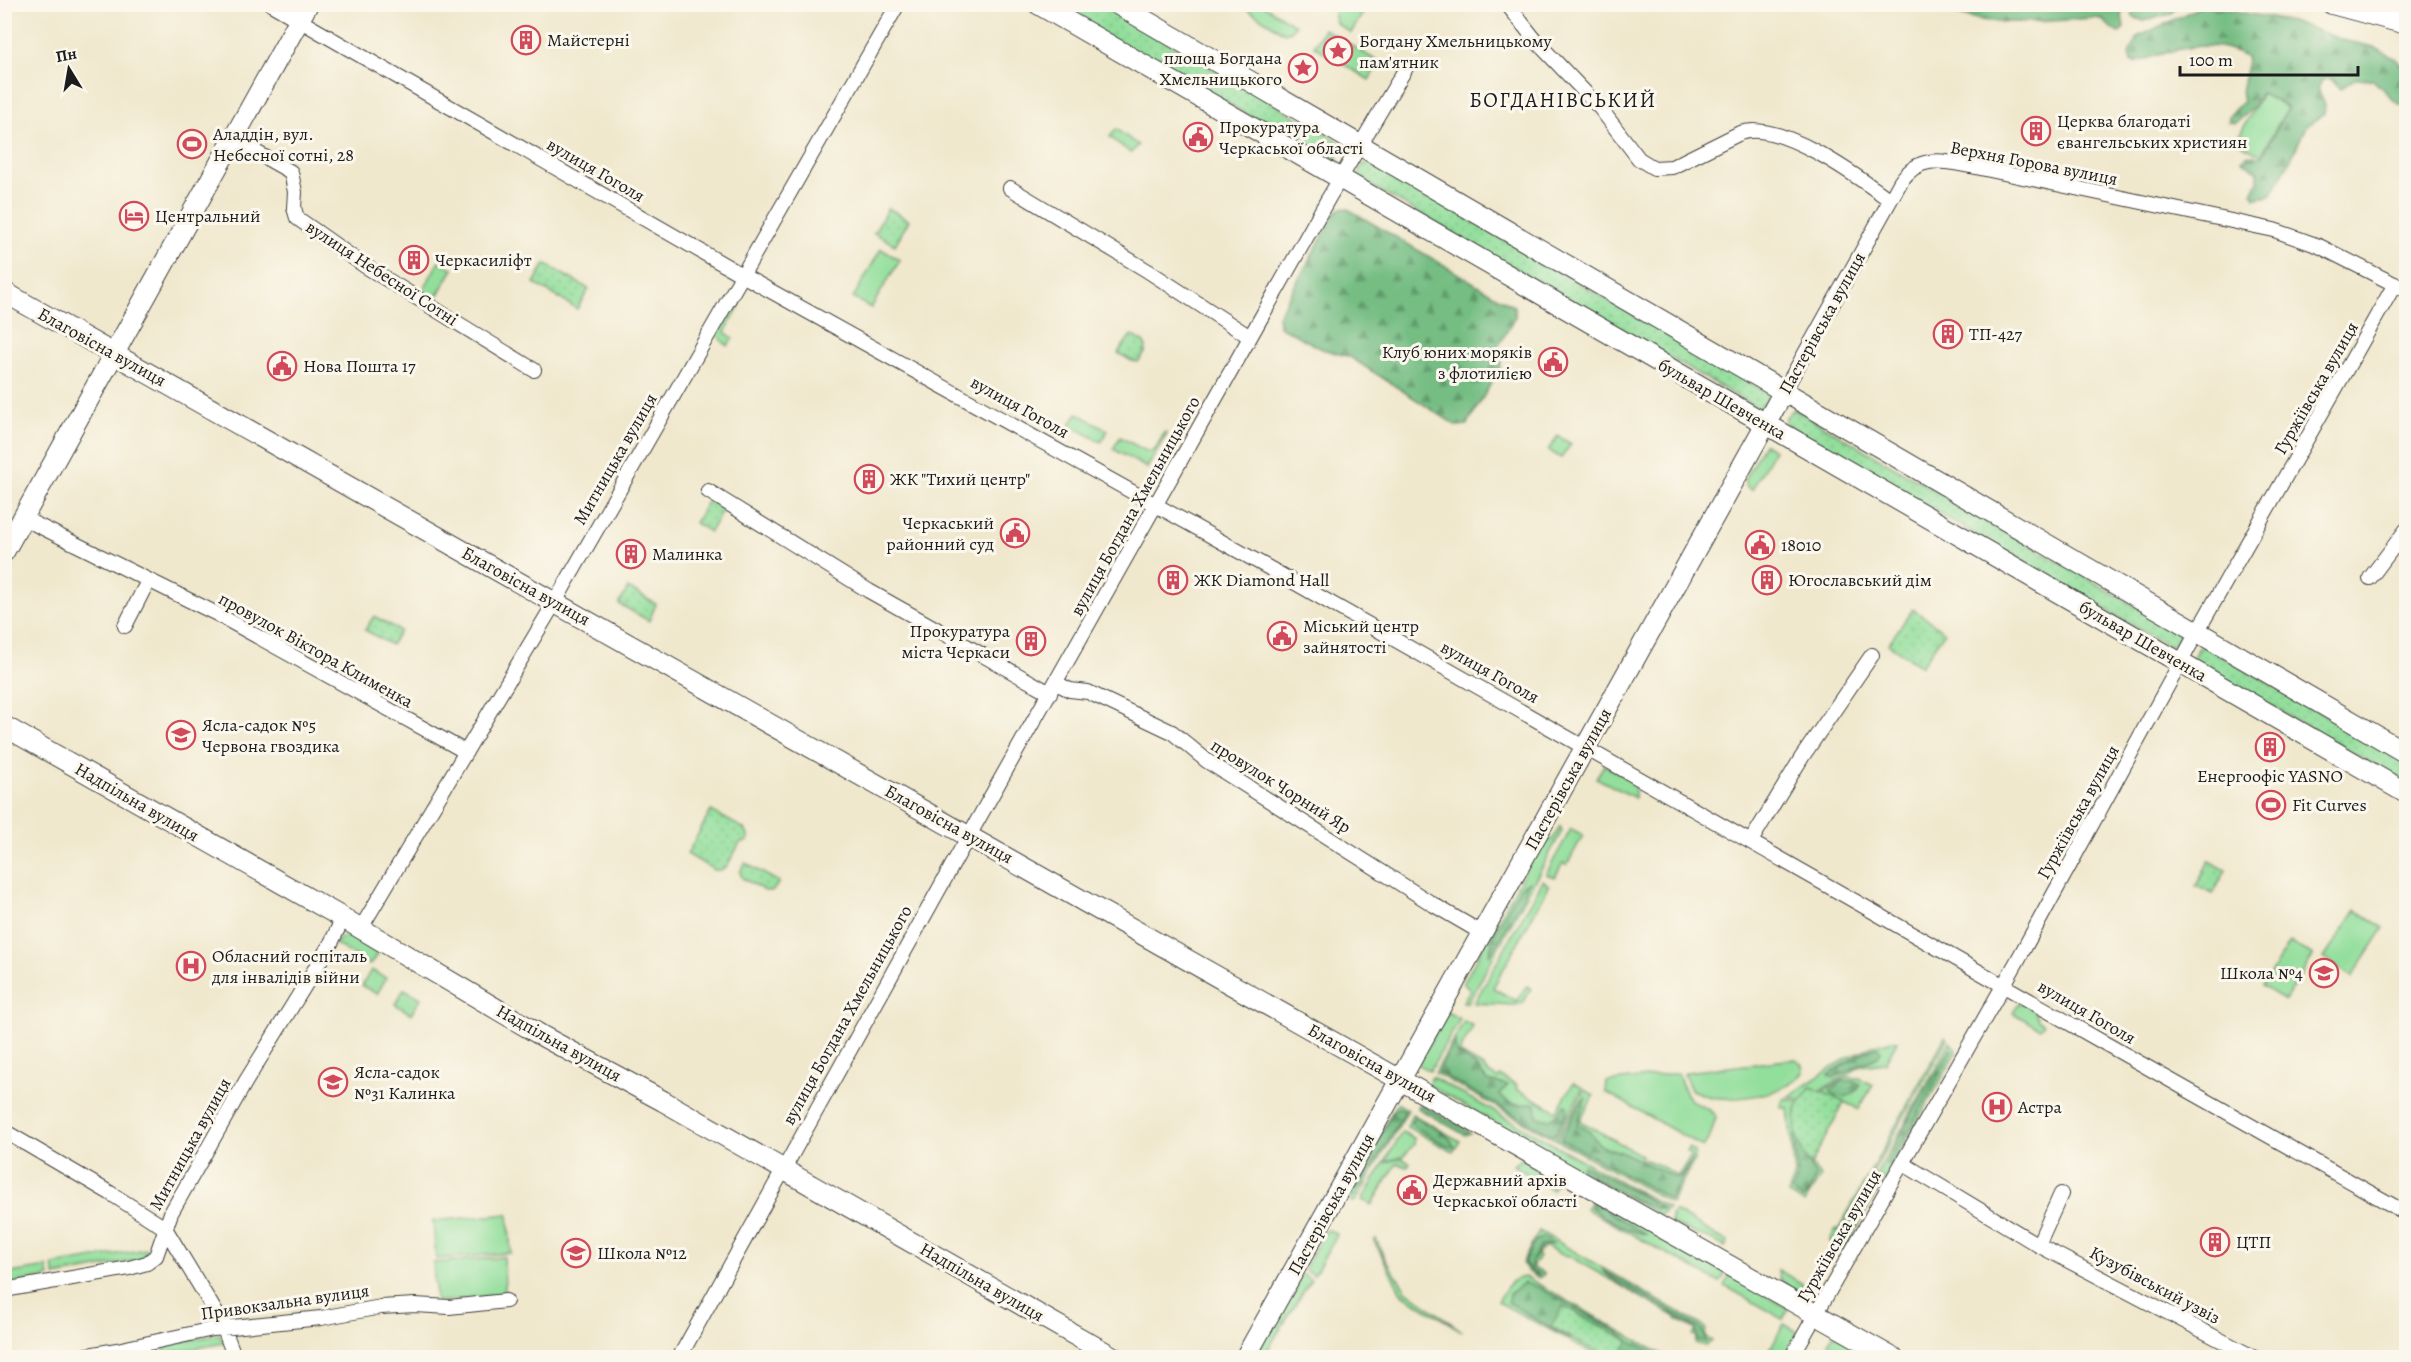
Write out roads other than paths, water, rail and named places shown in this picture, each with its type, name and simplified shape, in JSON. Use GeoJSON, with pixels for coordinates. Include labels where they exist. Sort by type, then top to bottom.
{"type":"FeatureCollection","features":[{"type":"Feature","properties":{"kind":"main road","name":"бульвар Шевченка"},"geometry":{"type":"LineString","coordinates":[[1038,4],[2406,793]]}},
{"type":"Feature","properties":{"kind":"main road","name":"бульвар Шевченка"},"geometry":{"type":"LineString","coordinates":[[1117,4],[2406,753]]}},
{"type":"Feature","properties":{"kind":"main road"},"geometry":{"type":"LineString","coordinates":[[2332,4],[2406,24]]}},
{"type":"Feature","properties":{"kind":"main road"},"geometry":{"type":"LineString","coordinates":[[4,552],[304,12]]}},
{"type":"Feature","properties":{"kind":"main road","name":"Благовісна вулиця"},"geometry":{"type":"LineString","coordinates":[[4,292],[1893,1358]]}},
{"type":"Feature","properties":{"kind":"main road","name":"Пастерівська вулиця"},"geometry":{"type":"LineString","coordinates":[[1245,1358],[1784,391]]}},
{"type":"Feature","properties":{"kind":"main road","name":"Надпільна вулиця"},"geometry":{"type":"LineString","coordinates":[[4,726],[344,918],[544,1037],[609,1071],[1115,1358]]}},
{"type":"Feature","properties":{"kind":"street","name":"вулиця Гоголя"},"geometry":{"type":"LineString","coordinates":[[271,4],[304,12],[742,274],[1586,747],[2406,1213]]}},
{"type":"Feature","properties":{"kind":"street","name":"Митницька вулиця"},"geometry":{"type":"LineString","coordinates":[[361,928],[555,602],[898,4]]}},
{"type":"Feature","properties":{"kind":"street"},"geometry":{"type":"LineString","coordinates":[[1507,4],[1536,41],[1587,92],[1635,154],[1647,165],[1660,169],[1672,167],[1740,134],[1760,130],[1813,151],[1845,169],[1890,200]]}},
{"type":"Feature","properties":{"kind":"street","name":"вулиця Богдана Хмельницького"},"geometry":{"type":"LineString","coordinates":[[679,1358],[782,1169],[1250,337],[1406,68]]}},
{"type":"Feature","properties":{"kind":"street","name":"вулиця Небесної Сотні"},"geometry":{"type":"LineString","coordinates":[[233,139],[291,171],[296,192],[294,208],[297,218],[365,266],[534,370]]}},
{"type":"Feature","properties":{"kind":"street","name":"Верхня Горова вулиця"},"geometry":{"type":"LineString","coordinates":[[1890,200],[1912,168],[1933,162],[1953,163],[2274,230],[2319,246],[2401,287]]}},
{"type":"Feature","properties":{"kind":"street"},"geometry":{"type":"LineString","coordinates":[[1010,188],[1148,271],[1250,337]]}},
{"type":"Feature","properties":{"kind":"street","name":"Пастерівська вулиця"},"geometry":{"type":"LineString","coordinates":[[1784,391],[1890,200]]}},
{"type":"Feature","properties":{"kind":"street","name":"Гуржіївська вулиця"},"geometry":{"type":"LineString","coordinates":[[1791,1358],[2003,985],[2198,631],[2401,287]]}},
{"type":"Feature","properties":{"kind":"street"},"geometry":{"type":"LineString","coordinates":[[708,490],[869,591],[1053,688]]}},
{"type":"Feature","properties":{"kind":"street","name":"провулок Віктора Клименка"},"geometry":{"type":"LineString","coordinates":[[23,518],[215,613],[466,752]]}},
{"type":"Feature","properties":{"kind":"street"},"geometry":{"type":"LineString","coordinates":[[2370,578],[2406,530]]}},
{"type":"Feature","properties":{"kind":"street"},"geometry":{"type":"LineString","coordinates":[[125,626],[148,581]]}},
{"type":"Feature","properties":{"kind":"street"},"geometry":{"type":"LineString","coordinates":[[1751,841],[1802,757],[1872,655]]}},
{"type":"Feature","properties":{"kind":"street","name":"провулок Чорний Яр"},"geometry":{"type":"LineString","coordinates":[[1053,688],[1088,692],[1172,732],[1207,761],[1482,933]]}},
{"type":"Feature","properties":{"kind":"street","name":"Митницька вулиця"},"geometry":{"type":"LineString","coordinates":[[4,1290],[147,1263],[158,1253],[171,1213],[246,1081],[344,918]]}},
{"type":"Feature","properties":{"kind":"street"},"geometry":{"type":"LineString","coordinates":[[4,1131],[110,1192],[165,1228],[198,1280],[224,1328],[235,1358]]}},
{"type":"Feature","properties":{"kind":"street","name":"Кузубівський узвіз"},"geometry":{"type":"LineString","coordinates":[[1902,1163],[2038,1245],[2255,1358]]}},
{"type":"Feature","properties":{"kind":"street"},"geometry":{"type":"LineString","coordinates":[[2038,1245],[2061,1194]]}},
{"type":"Feature","properties":{"kind":"street","name":"Привокзальна вулиця"},"geometry":{"type":"LineString","coordinates":[[71,1358],[224,1328],[321,1318],[381,1308],[415,1305],[444,1308],[506,1301]]}},
{"type":"Feature","properties":{"kind":"place","name":"Майстерні"},"geometry":{"type":"Point","coordinates":[526,40]}},
{"type":"Feature","properties":{"kind":"place","name":"Богдану Хмельницькому пам'ятник"},"geometry":{"type":"Point","coordinates":[1338,51]}},
{"type":"Feature","properties":{"kind":"place","name":"площа Богдана Хмельницького"},"geometry":{"type":"Point","coordinates":[1303,68]}},
{"type":"Feature","properties":{"kind":"place","name":"Церква благодаті євангельських християн"},"geometry":{"type":"Point","coordinates":[2036,131]}},
{"type":"Feature","properties":{"kind":"place","name":"Прокуратура Черкаської області"},"geometry":{"type":"Point","coordinates":[1198,137]}},
{"type":"Feature","properties":{"kind":"place","name":"Аладдін, вул. Небесної сотні, 28"},"geometry":{"type":"Point","coordinates":[192,144]}},
{"type":"Feature","properties":{"kind":"place","name":"Центральний"},"geometry":{"type":"Point","coordinates":[134,216]}},
{"type":"Feature","properties":{"kind":"place","name":"Черкасиліфт"},"geometry":{"type":"Point","coordinates":[414,260]}},
{"type":"Feature","properties":{"kind":"place","name":"ТП-427"},"geometry":{"type":"Point","coordinates":[1948,334]}},
{"type":"Feature","properties":{"kind":"place","name":"Клуб юних моряків з флотилією"},"geometry":{"type":"Point","coordinates":[1553,362]}},
{"type":"Feature","properties":{"kind":"place","name":"Нова Пошта 17"},"geometry":{"type":"Point","coordinates":[282,366]}},
{"type":"Feature","properties":{"kind":"place","name":"ЖК \"Тихий центр\""},"geometry":{"type":"Point","coordinates":[869,479]}},
{"type":"Feature","properties":{"kind":"place","name":"Черкаський районний суд"},"geometry":{"type":"Point","coordinates":[1015,533]}},
{"type":"Feature","properties":{"kind":"place","name":"18010"},"geometry":{"type":"Point","coordinates":[1760,545]}},
{"type":"Feature","properties":{"kind":"place","name":"Малинка"},"geometry":{"type":"Point","coordinates":[631,554]}},
{"type":"Feature","properties":{"kind":"place","name":"ЖК Diamond Hall"},"geometry":{"type":"Point","coordinates":[1173,580]}},
{"type":"Feature","properties":{"kind":"place","name":"Югославський дім"},"geometry":{"type":"Point","coordinates":[1767,580]}},
{"type":"Feature","properties":{"kind":"place","name":"Міський центр зайнятості"},"geometry":{"type":"Point","coordinates":[1282,636]}},
{"type":"Feature","properties":{"kind":"place","name":"Прокуратура міста Черкаси"},"geometry":{"type":"Point","coordinates":[1031,641]}},
{"type":"Feature","properties":{"kind":"place","name":"Ясла-садок №5 Червона гвоздика"},"geometry":{"type":"Point","coordinates":[181,735]}},
{"type":"Feature","properties":{"kind":"place","name":"Енергоофіс YASNO"},"geometry":{"type":"Point","coordinates":[2270,747]}},
{"type":"Feature","properties":{"kind":"place","name":"Fit Curves"},"geometry":{"type":"Point","coordinates":[2271,805]}},
{"type":"Feature","properties":{"kind":"place","name":"Обласний госпіталь для інвалідів війни"},"geometry":{"type":"Point","coordinates":[191,966]}},
{"type":"Feature","properties":{"kind":"place","name":"Школа №4"},"geometry":{"type":"Point","coordinates":[2324,973]}},
{"type":"Feature","properties":{"kind":"place","name":"Ясла-садок №31 Калинка"},"geometry":{"type":"Point","coordinates":[333,1082]}},
{"type":"Feature","properties":{"kind":"place","name":"Астра"},"geometry":{"type":"Point","coordinates":[1997,1107]}},
{"type":"Feature","properties":{"kind":"place","name":"Державний архів Черкаської області"},"geometry":{"type":"Point","coordinates":[1412,1190]}},
{"type":"Feature","properties":{"kind":"place","name":"ЦТП"},"geometry":{"type":"Point","coordinates":[2215,1242]}},
{"type":"Feature","properties":{"kind":"place","name":"Школа №12"},"geometry":{"type":"Point","coordinates":[576,1253]}},
{"type":"Feature","properties":{"kind":"district","name":"БОГДАНІВСЬКИЙ"},"geometry":{"type":"Point","coordinates":[1563,100]}}]}
